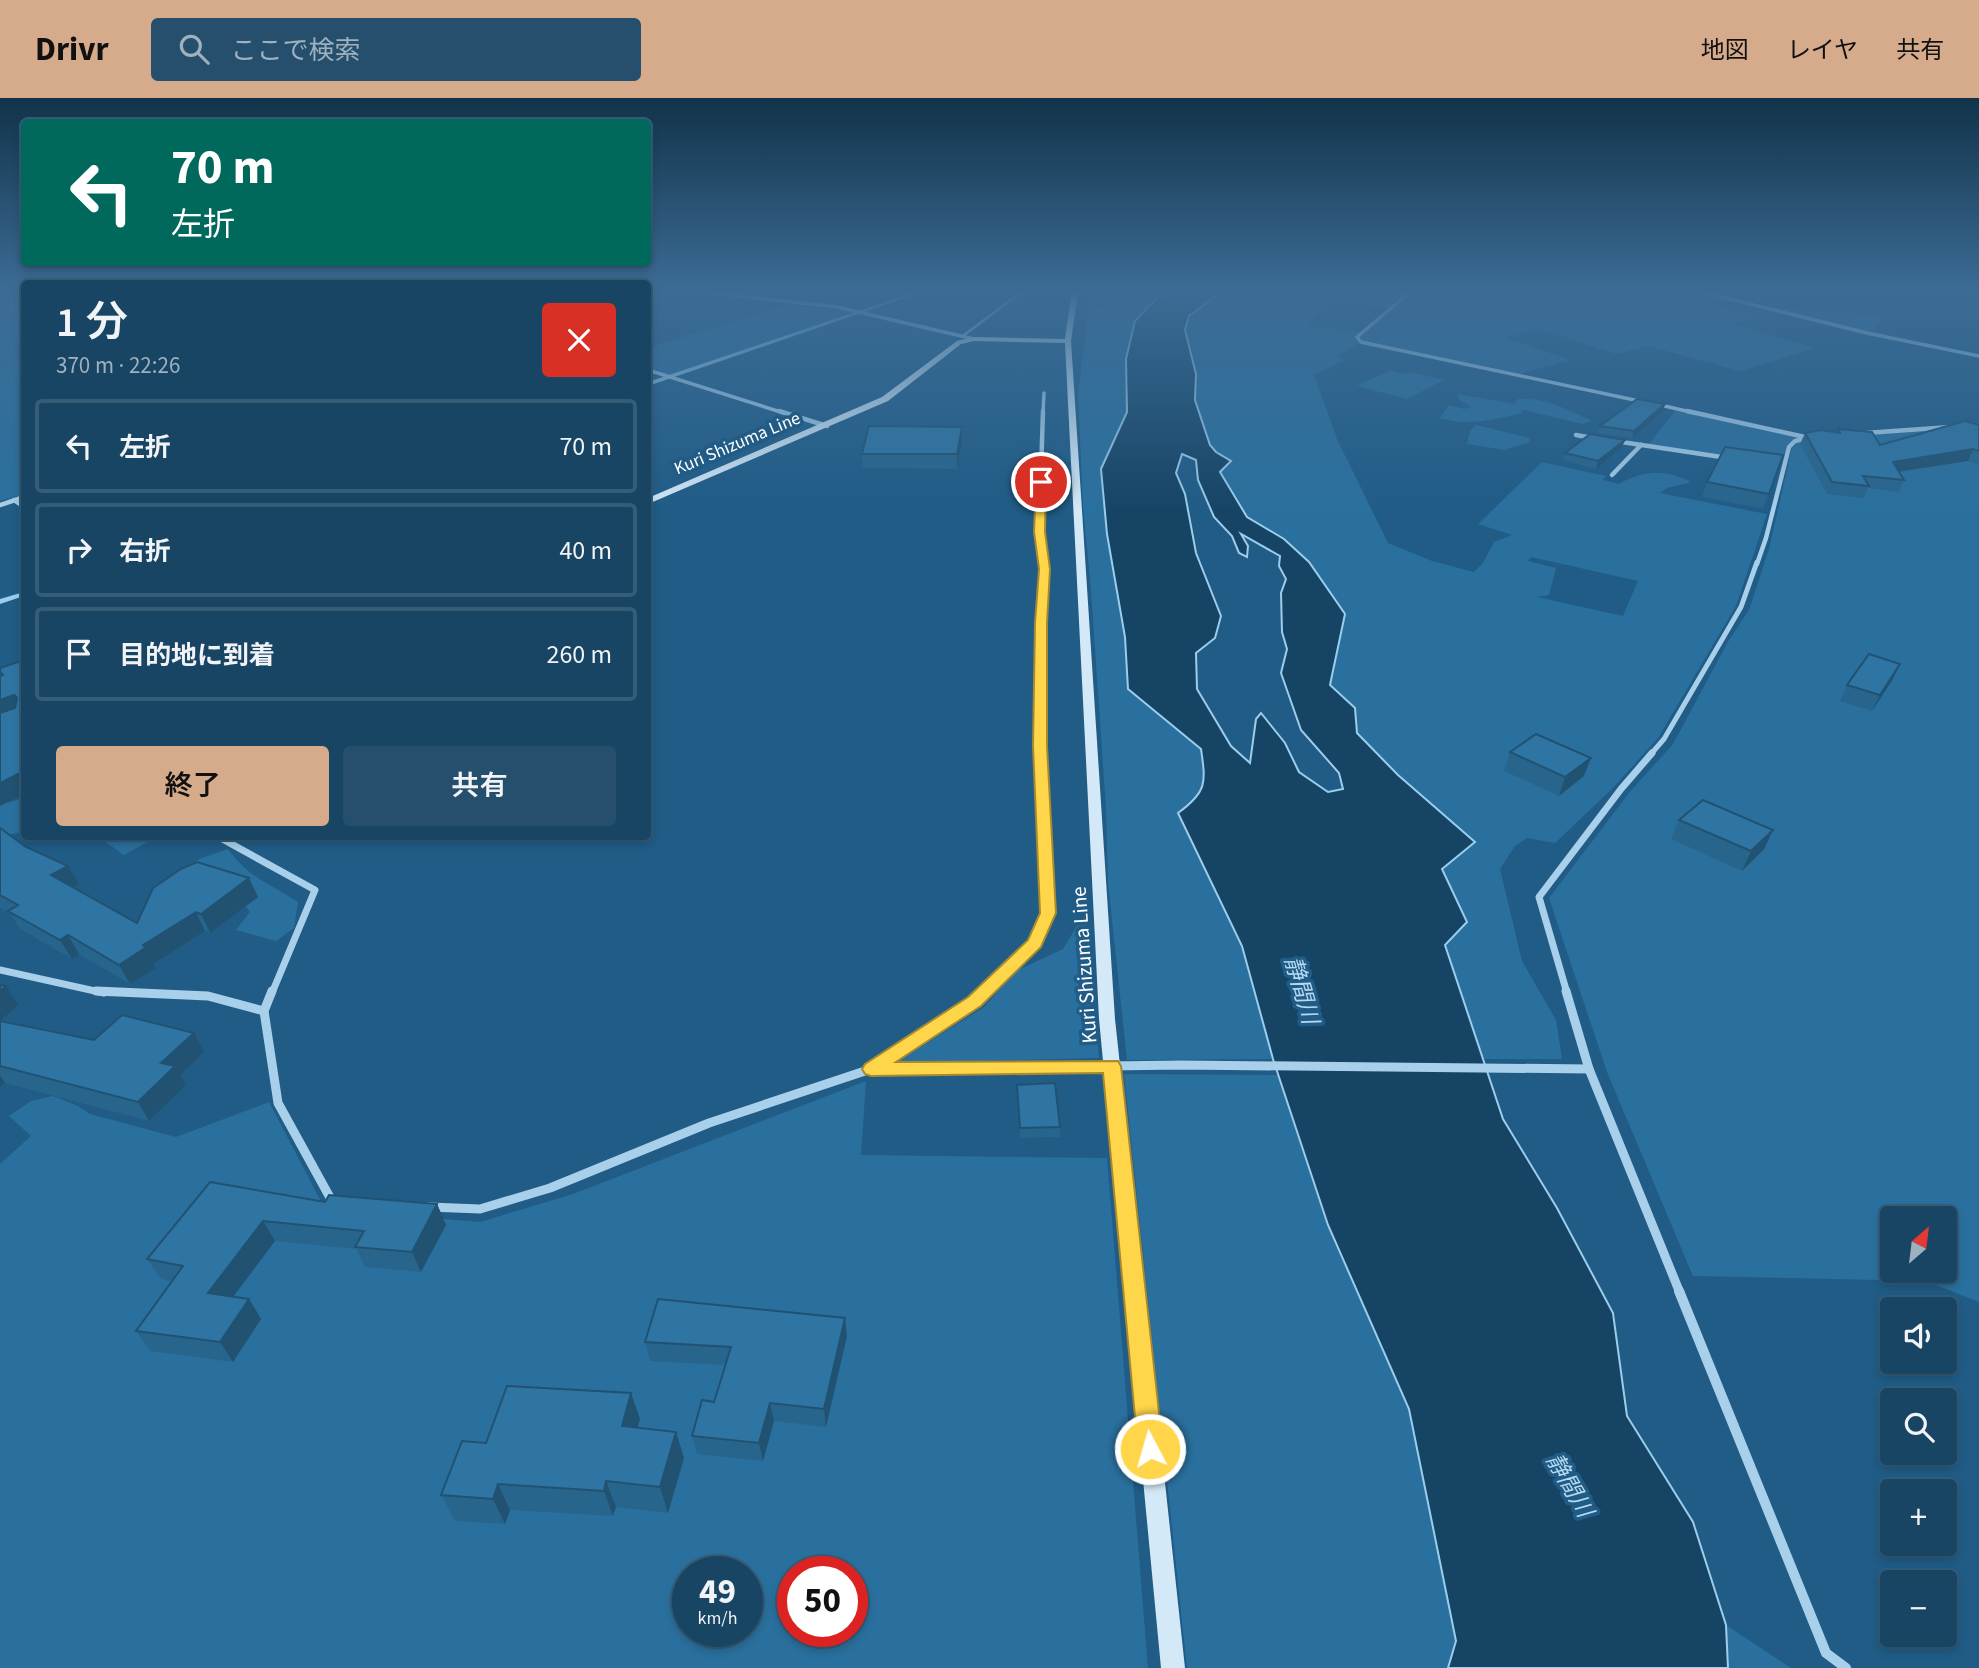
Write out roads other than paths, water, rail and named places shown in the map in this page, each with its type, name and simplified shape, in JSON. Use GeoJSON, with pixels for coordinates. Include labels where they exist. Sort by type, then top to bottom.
{"type":"FeatureCollection","features":[{"type":"Feature","properties":{"kind":"main road","name":"Kuri Shizuma Line"},"geometry":{"type":"LineString","coordinates":[[651,500],[885,399],[930,364]]}},
{"type":"Feature","properties":{"kind":"main road","name":"Kuri Shizuma Line"},"geometry":{"type":"LineString","coordinates":[[1069,364],[1112,1066],[1172,1668]]}},
{"type":"Feature","properties":{"kind":"street"},"geometry":{"type":"LineString","coordinates":[[1466,364],[1807,437]]}},
{"type":"Feature","properties":{"kind":"street"},"geometry":{"type":"LineString","coordinates":[[651,371],[827,426]]}},
{"type":"Feature","properties":{"kind":"street"},"geometry":{"type":"LineString","coordinates":[[413,1206],[480,1209],[551,1188],[709,1123],[871,1069],[975,1002],[1035,943],[1048,913],[1040,746],[1041,623],[1045,569],[1040,532],[1044,393]]}},
{"type":"Feature","properties":{"kind":"street"},"geometry":{"type":"LineString","coordinates":[[1860,433],[1954,426]]}},
{"type":"Feature","properties":{"kind":"street"},"geometry":{"type":"LineString","coordinates":[[1576,435],[1731,458]]}},
{"type":"Feature","properties":{"kind":"street"},"geometry":{"type":"LineString","coordinates":[[1820,436],[1795,440],[1789,447],[1782,466],[1766,538],[1741,607],[1664,739],[1621,789],[1539,897],[1589,1069],[1826,1653],[1846,1668]]}},
{"type":"Feature","properties":{"kind":"street"},"geometry":{"type":"LineString","coordinates":[[1612,475],[1641,445]]}},
{"type":"Feature","properties":{"kind":"street"},"geometry":{"type":"LineString","coordinates":[[0,505],[21,498]]}},
{"type":"Feature","properties":{"kind":"street"},"geometry":{"type":"LineString","coordinates":[[14,500],[21,505]]}},
{"type":"Feature","properties":{"kind":"street"},"geometry":{"type":"LineString","coordinates":[[224,840],[315,890],[264,1011],[278,1103],[332,1203],[346,1203]]}},
{"type":"Feature","properties":{"kind":"street"},"geometry":{"type":"LineString","coordinates":[[0,970],[104,993],[208,996],[264,1011]]}},
{"type":"Feature","properties":{"kind":"street"},"geometry":{"type":"LineString","coordinates":[[871,1069],[1182,1065],[1589,1069]]}},
{"type":"Feature","properties":{"kind":"water","name":"静間川"},"geometry":{"type":"Polygon","coordinates":[[[1126,364],[1194,364],[1195,400],[1210,445],[1231,461],[1220,472],[1247,517],[1284,539],[1309,562],[1345,614],[1330,685],[1355,708],[1357,733],[1398,775],[1475,842],[1442,869],[1467,922],[1445,945],[1503,1119],[1557,1208],[1613,1313],[1627,1416],[1693,1522],[1726,1625],[1728,1668],[1448,1668],[1456,1641],[1409,1409],[1328,1225],[1273,1059],[1242,946],[1178,813],[1195,799],[1202,786],[1204,770],[1201,749],[1128,689],[1125,637],[1107,534],[1101,469],[1127,412],[1126,364]],[[1182,454],[1176,473],[1185,494],[1196,553],[1221,616],[1215,638],[1196,653],[1197,689],[1231,746],[1250,763],[1256,719],[1261,713],[1285,743],[1299,772],[1328,792],[1343,789],[1339,773],[1301,730],[1281,673],[1287,649],[1282,632],[1281,593],[1286,579],[1279,566],[1280,556],[1241,534],[1248,546],[1247,557],[1239,553],[1232,536],[1214,517],[1198,480],[1196,460],[1182,454]]]}},
{"type":"Feature","properties":{"kind":"waterway"},"geometry":{"type":"LineString","coordinates":[[651,383],[706,364]]}},
{"type":"Feature","properties":{"kind":"waterway"},"geometry":{"type":"LineString","coordinates":[[0,602],[21,595]]}}]}
